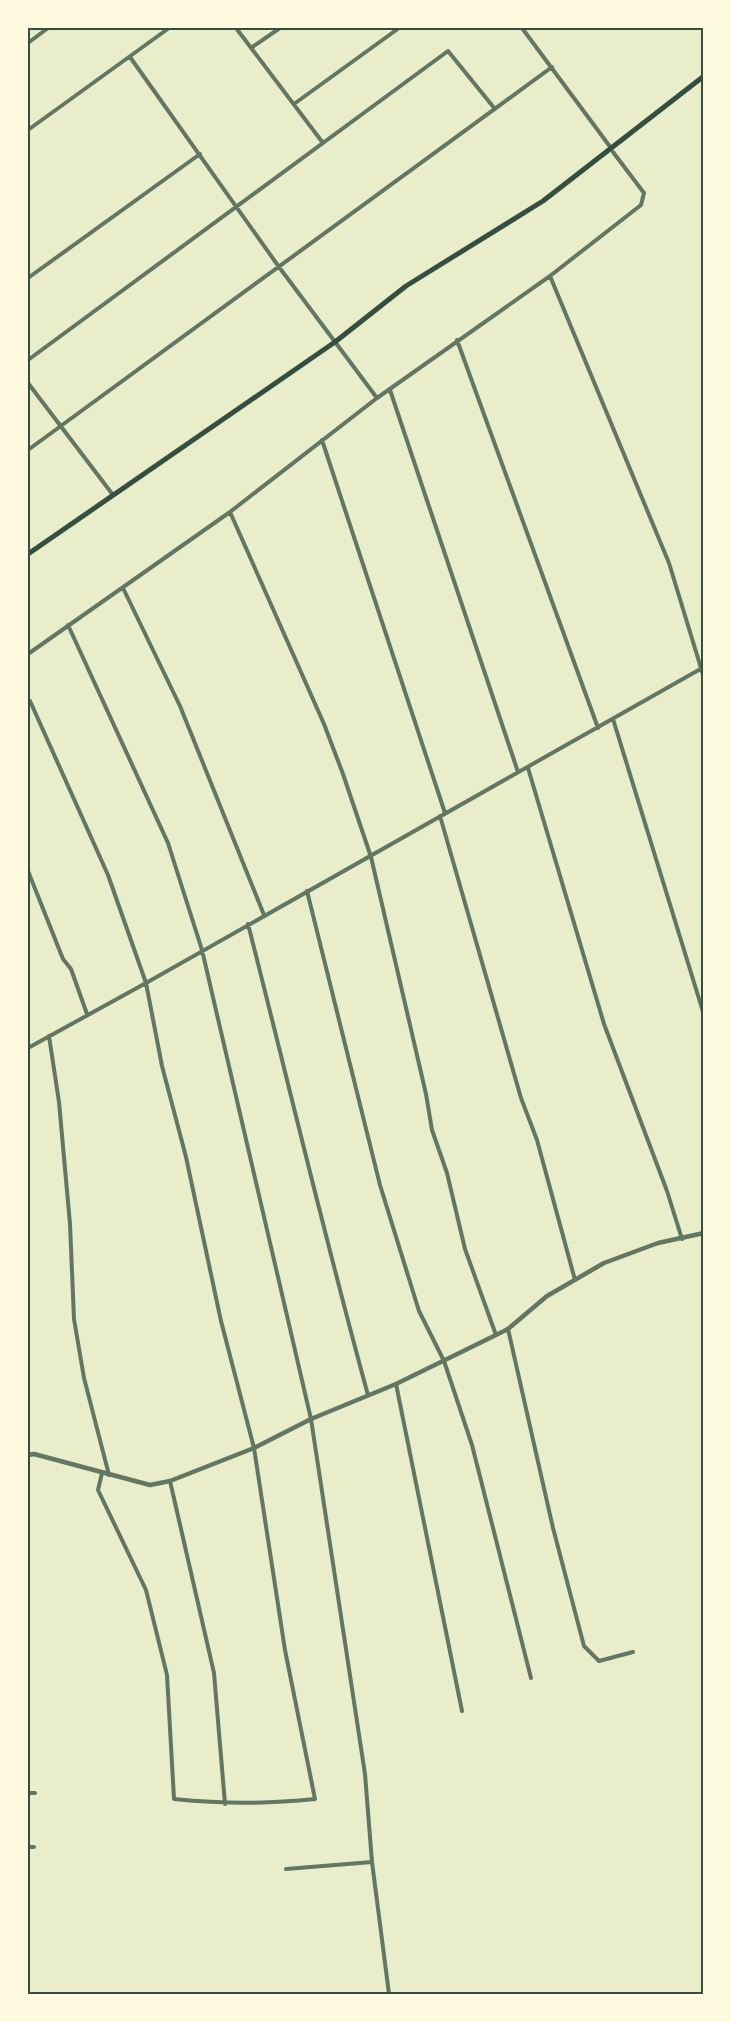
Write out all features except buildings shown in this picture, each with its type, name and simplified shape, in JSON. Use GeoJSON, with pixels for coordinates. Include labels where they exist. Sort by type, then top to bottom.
{"type":"FeatureCollection","features":[{"type":"Feature","properties":{"kind":"main road"},"geometry":{"type":"LineString","coordinates":[[28,554],[335,342],[406,286],[543,201],[612,150],[704,76]]}},
{"type":"Feature","properties":{"kind":"street"},"geometry":{"type":"LineString","coordinates":[[28,43],[48,28]]}},
{"type":"Feature","properties":{"kind":"street"},"geometry":{"type":"LineString","coordinates":[[28,130],[169,28]]}},
{"type":"Feature","properties":{"kind":"street"},"geometry":{"type":"LineString","coordinates":[[236,28],[323,143]]}},
{"type":"Feature","properties":{"kind":"street"},"geometry":{"type":"LineString","coordinates":[[251,48],[280,28]]}},
{"type":"Feature","properties":{"kind":"street"},"geometry":{"type":"LineString","coordinates":[[294,104],[399,28]]}},
{"type":"Feature","properties":{"kind":"street"},"geometry":{"type":"LineString","coordinates":[[28,654],[230,512],[377,398],[550,276],[641,205],[644,200],[644,193],[522,28]]}},
{"type":"Feature","properties":{"kind":"street"},"geometry":{"type":"LineString","coordinates":[[28,360],[448,51],[495,109]]}},
{"type":"Feature","properties":{"kind":"street"},"geometry":{"type":"LineString","coordinates":[[130,56],[279,266],[377,398]]}},
{"type":"Feature","properties":{"kind":"street"},"geometry":{"type":"LineString","coordinates":[[28,450],[552,68]]}},
{"type":"Feature","properties":{"kind":"street"},"geometry":{"type":"LineString","coordinates":[[28,278],[200,154]]}},
{"type":"Feature","properties":{"kind":"street"},"geometry":{"type":"LineString","coordinates":[[550,276],[669,563],[704,678]]}},
{"type":"Feature","properties":{"kind":"street"},"geometry":{"type":"LineString","coordinates":[[457,340],[598,728]]}},
{"type":"Feature","properties":{"kind":"street"},"geometry":{"type":"LineString","coordinates":[[28,384],[113,495]]}},
{"type":"Feature","properties":{"kind":"street"},"geometry":{"type":"LineString","coordinates":[[390,390],[518,772]]}},
{"type":"Feature","properties":{"kind":"street"},"geometry":{"type":"LineString","coordinates":[[322,440],[445,813]]}},
{"type":"Feature","properties":{"kind":"street"},"geometry":{"type":"LineString","coordinates":[[230,512],[324,724],[344,774],[371,857],[424,1085],[432,1130],[446,1172],[465,1249],[496,1335]]}},
{"type":"Feature","properties":{"kind":"street"},"geometry":{"type":"LineString","coordinates":[[123,588],[183,715],[264,915]]}},
{"type":"Feature","properties":{"kind":"street"},"geometry":{"type":"LineString","coordinates":[[68,625],[168,843],[202,950],[311,1419],[365,1774],[372,1862],[389,1994]]}},
{"type":"Feature","properties":{"kind":"street"},"geometry":{"type":"LineString","coordinates":[[28,1048],[371,857],[445,813],[528,768],[702,668]]}},
{"type":"Feature","properties":{"kind":"street"},"geometry":{"type":"LineString","coordinates":[[30,701],[108,875],[146,983],[162,1066],[186,1157],[221,1321],[254,1448],[285,1650],[316,1799],[259,1804],[225,1804],[174,1799],[167,1675],[146,1590],[98,1490],[102,1473]]}},
{"type":"Feature","properties":{"kind":"street"},"geometry":{"type":"LineString","coordinates":[[613,720],[704,1015]]}},
{"type":"Feature","properties":{"kind":"street"},"geometry":{"type":"LineString","coordinates":[[528,768],[604,1024],[667,1191],[682,1239]]}},
{"type":"Feature","properties":{"kind":"street"},"geometry":{"type":"LineString","coordinates":[[440,816],[521,1098],[536,1140],[575,1280]]}},
{"type":"Feature","properties":{"kind":"street"},"geometry":{"type":"LineString","coordinates":[[28,871],[63,959],[71,969],[87,1014]]}},
{"type":"Feature","properties":{"kind":"street"},"geometry":{"type":"LineString","coordinates":[[307,892],[380,1185],[420,1311],[444,1361],[472,1445],[532,1678]]}},
{"type":"Feature","properties":{"kind":"street"},"geometry":{"type":"LineString","coordinates":[[248,924],[300,1128],[313,1191],[368,1395]]}},
{"type":"Feature","properties":{"kind":"street"},"geometry":{"type":"LineString","coordinates":[[50,1036],[59,1102],[69,1205],[74,1319],[84,1378],[109,1475]]}},
{"type":"Feature","properties":{"kind":"street"},"geometry":{"type":"LineString","coordinates":[[28,1455],[34,1454],[150,1485],[170,1481],[254,1448],[311,1419],[396,1384],[508,1329],[547,1296],[604,1263],[658,1243],[704,1233]]}},
{"type":"Feature","properties":{"kind":"street"},"geometry":{"type":"LineString","coordinates":[[508,1329],[553,1528],[584,1646],[599,1661],[633,1652]]}},
{"type":"Feature","properties":{"kind":"street"},"geometry":{"type":"LineString","coordinates":[[396,1384],[462,1711]]}},
{"type":"Feature","properties":{"kind":"street"},"geometry":{"type":"LineString","coordinates":[[170,1481],[214,1672],[225,1804]]}},
{"type":"Feature","properties":{"kind":"street"},"geometry":{"type":"LineString","coordinates":[[28,1793],[35,1793]]}},
{"type":"Feature","properties":{"kind":"street"},"geometry":{"type":"LineString","coordinates":[[28,1847],[34,1847]]}},
{"type":"Feature","properties":{"kind":"street"},"geometry":{"type":"LineString","coordinates":[[286,1869],[372,1862]]}}]}
